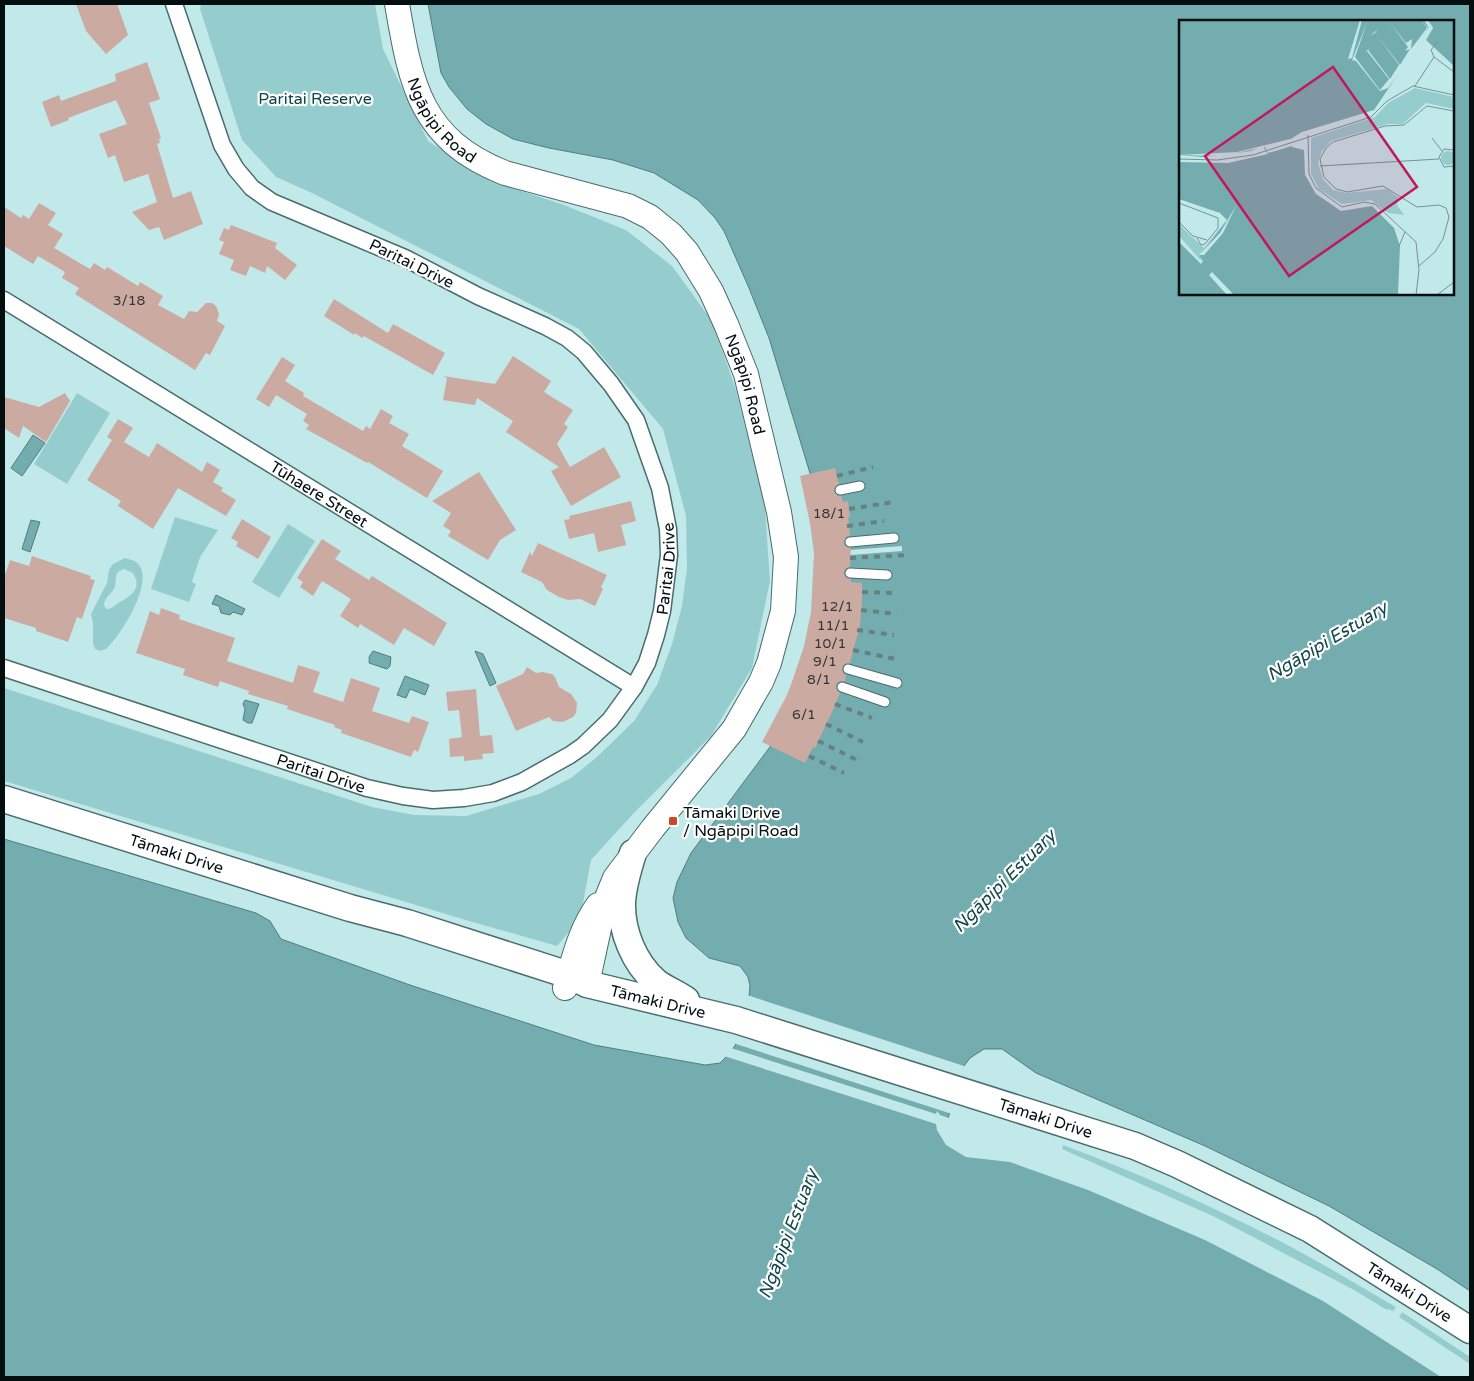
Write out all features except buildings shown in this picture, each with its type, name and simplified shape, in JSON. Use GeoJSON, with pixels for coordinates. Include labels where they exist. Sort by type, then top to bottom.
{"type":"FeatureCollection","features":[{"type":"Feature","properties":{"kind":"main road","name":"Ngāpipi Road"},"geometry":{"type":"LineString","coordinates":[[396,4],[411,75],[417,92],[426,111],[438,127],[466,154],[485,165],[525,180],[628,206],[650,217],[671,234],[687,252],[711,291],[746,374],[778,512],[786,557],[782,611],[777,636],[761,682],[734,729],[634,853],[615,878],[610,890],[586,923],[575,951],[574,982]]}},
{"type":"Feature","properties":{"kind":"main road","name":"Tāmaki Drive"},"geometry":{"type":"LineString","coordinates":[[4,799],[350,908],[407,923],[574,982],[736,1020],[1116,1140],[1177,1164],[1310,1229],[1470,1330]]}},
{"type":"Feature","properties":{"kind":"main road"},"geometry":{"type":"LineString","coordinates":[[634,853],[626,877],[622,902],[623,916],[632,949],[641,965],[655,980],[703,1011]]}},
{"type":"Feature","properties":{"kind":"street","name":"Paritai Drive"},"geometry":{"type":"LineString","coordinates":[[4,668],[367,788],[433,800],[464,798],[493,793],[522,782],[584,746],[610,720],[634,688],[656,635],[662,611],[669,555],[668,529],[660,488],[636,420],[611,384],[584,352],[567,338],[478,296],[405,258],[272,202],[252,188],[236,170],[222,144],[174,4]]}},
{"type":"Feature","properties":{"kind":"street","name":"Tūhaere Street"},"geometry":{"type":"LineString","coordinates":[[4,300],[634,688]]}},
{"type":"Feature","properties":{"kind":"lane"},"geometry":{"type":"LineString","coordinates":[[840,490],[860,486]]}},
{"type":"Feature","properties":{"kind":"lane"},"geometry":{"type":"LineString","coordinates":[[850,542],[894,538]]}},
{"type":"Feature","properties":{"kind":"lane"},"geometry":{"type":"LineString","coordinates":[[850,573],[887,574]]}},
{"type":"Feature","properties":{"kind":"lane"},"geometry":{"type":"LineString","coordinates":[[848,669],[897,683]]}},
{"type":"Feature","properties":{"kind":"lane"},"geometry":{"type":"LineString","coordinates":[[842,687],[885,702]]}},
{"type":"Feature","properties":{"kind":"green space","name":"Paritai Reserve"},"geometry":{"type":"Polygon","coordinates":[[[201,4],[375,4],[383,49],[428,141],[491,181],[564,205],[626,230],[672,266],[712,321],[736,390],[765,507],[770,581],[752,668],[711,736],[632,815],[591,860],[580,919],[557,946],[4,781],[4,688],[372,807],[414,815],[466,816],[539,794],[571,778],[597,757],[634,721],[657,685],[672,644],[682,606],[687,568],[686,516],[663,429],[579,329],[312,193],[276,177],[242,140],[200,9],[201,4]]]}},
{"type":"Feature","properties":{"kind":"green space"},"geometry":{"type":"Polygon","coordinates":[[[77,393],[110,413],[67,484],[34,464],[77,393]]]}},
{"type":"Feature","properties":{"kind":"green space"},"geometry":{"type":"Polygon","coordinates":[[[175,517],[218,530],[200,557],[192,582],[196,584],[189,602],[151,589],[175,517]]]}},
{"type":"Feature","properties":{"kind":"green space"},"geometry":{"type":"Polygon","coordinates":[[[288,524],[315,541],[279,598],[252,582],[288,524]]]}},
{"type":"Feature","properties":{"kind":"green space"},"geometry":{"type":"Polygon","coordinates":[[[125,558],[135,561],[142,570],[143,581],[134,607],[120,633],[106,649],[100,651],[95,649],[93,643],[91,614],[107,583],[109,570],[113,564],[125,558]],[[124,569],[118,573],[114,589],[104,603],[107,609],[134,592],[137,584],[133,573],[124,569]]]}},
{"type":"Feature","properties":{"kind":"green space"},"geometry":{"type":"Polygon","coordinates":[[[1063,1145],[1144,1177],[1250,1226],[1306,1255],[1396,1307],[1393,1311],[1387,1310],[1354,1290],[1215,1217],[1062,1149],[1063,1145]]]}},
{"type":"Feature","properties":{"kind":"green space"},"geometry":{"type":"Polygon","coordinates":[[[1402,1312],[1470,1357],[1470,1364],[1399,1317],[1402,1312]]]}},
{"type":"Feature","properties":{"kind":"water","name":"Ngāpipi Estuary"},"geometry":{"type":"Polygon","coordinates":[[[428,4],[1470,4],[1470,1291],[1437,1269],[1329,1206],[1205,1146],[1036,1073],[1002,1049],[984,1049],[970,1058],[964,1066],[945,1128],[969,1145],[1090,1173],[1469,1377],[4,1377],[4,839],[256,913],[270,921],[281,939],[410,985],[594,1045],[705,1065],[720,1063],[736,1044],[749,996],[750,986],[748,977],[740,966],[709,958],[686,938],[678,922],[673,898],[677,882],[691,853],[787,724],[817,635],[816,493],[769,338],[724,231],[715,218],[698,200],[654,173],[613,160],[513,139],[486,124],[467,109],[449,87],[441,73],[428,4]]]}},
{"type":"Feature","properties":{"kind":"water"},"geometry":{"type":"Polygon","coordinates":[[[33,435],[45,443],[22,476],[11,468],[33,435]]]}},
{"type":"Feature","properties":{"kind":"water"},"geometry":{"type":"Polygon","coordinates":[[[31,520],[40,522],[30,552],[22,549],[31,520]]]}},
{"type":"Feature","properties":{"kind":"water"},"geometry":{"type":"Polygon","coordinates":[[[216,595],[245,609],[242,615],[233,612],[230,615],[221,613],[219,606],[212,604],[216,595]]]}},
{"type":"Feature","properties":{"kind":"water"},"geometry":{"type":"Polygon","coordinates":[[[373,651],[391,657],[390,666],[387,669],[369,663],[369,657],[373,651]]]}},
{"type":"Feature","properties":{"kind":"water"},"geometry":{"type":"Polygon","coordinates":[[[475,651],[483,654],[496,683],[490,686],[475,651]]]}},
{"type":"Feature","properties":{"kind":"water"},"geometry":{"type":"Polygon","coordinates":[[[405,676],[429,685],[425,695],[410,689],[406,698],[397,695],[405,676]]]}},
{"type":"Feature","properties":{"kind":"water"},"geometry":{"type":"Polygon","coordinates":[[[245,700],[259,704],[252,723],[243,720],[245,709],[243,704],[245,700]]]}},
{"type":"Feature","properties":{"kind":"pier"},"geometry":{"type":"Polygon","coordinates":[[[902,546],[902,551],[850,555],[849,550],[902,546]]]}},
{"type":"Feature","properties":{"kind":"pier"},"geometry":{"type":"Polygon","coordinates":[[[747,995],[967,1067],[952,1114],[733,1043],[747,995]]]}},
{"type":"Feature","properties":{"kind":"pier"},"geometry":{"type":"Polygon","coordinates":[[[731,1048],[936,1114],[937,1111],[940,1115],[949,1118],[947,1127],[949,1129],[970,1143],[1010,1142],[1069,1162],[1173,1206],[1239,1237],[1344,1294],[1428,1347],[1470,1377],[1441,1377],[1323,1301],[1205,1240],[1088,1190],[1010,1162],[966,1157],[946,1145],[937,1130],[936,1124],[724,1056],[731,1048]]]}},
{"type":"Feature","properties":{"kind":"railway"},"geometry":{"type":"LineString","coordinates":[[837,476],[873,467]]}},
{"type":"Feature","properties":{"kind":"railway"},"geometry":{"type":"LineString","coordinates":[[849,509],[894,502]]}},
{"type":"Feature","properties":{"kind":"railway"},"geometry":{"type":"LineString","coordinates":[[847,526],[884,521]]}},
{"type":"Feature","properties":{"kind":"railway"},"geometry":{"type":"LineString","coordinates":[[850,558],[907,555]]}},
{"type":"Feature","properties":{"kind":"railway"},"geometry":{"type":"LineString","coordinates":[[862,592],[896,593]]}},
{"type":"Feature","properties":{"kind":"railway"},"geometry":{"type":"LineString","coordinates":[[861,610],[897,614]]}},
{"type":"Feature","properties":{"kind":"railway"},"geometry":{"type":"LineString","coordinates":[[857,630],[894,635]]}},
{"type":"Feature","properties":{"kind":"railway"},"geometry":{"type":"LineString","coordinates":[[853,650],[895,659]]}},
{"type":"Feature","properties":{"kind":"railway"},"geometry":{"type":"LineString","coordinates":[[835,704],[872,718]]}},
{"type":"Feature","properties":{"kind":"railway"},"geometry":{"type":"LineString","coordinates":[[826,724],[863,742]]}},
{"type":"Feature","properties":{"kind":"railway"},"geometry":{"type":"LineString","coordinates":[[818,741],[857,760]]}},
{"type":"Feature","properties":{"kind":"railway"},"geometry":{"type":"LineString","coordinates":[[809,756],[844,773]]}},
{"type":"Feature","properties":{"kind":"place","name":"Tāmaki Drive / Ngāpipi Road"},"geometry":{"type":"Point","coordinates":[673,821]}}]}
